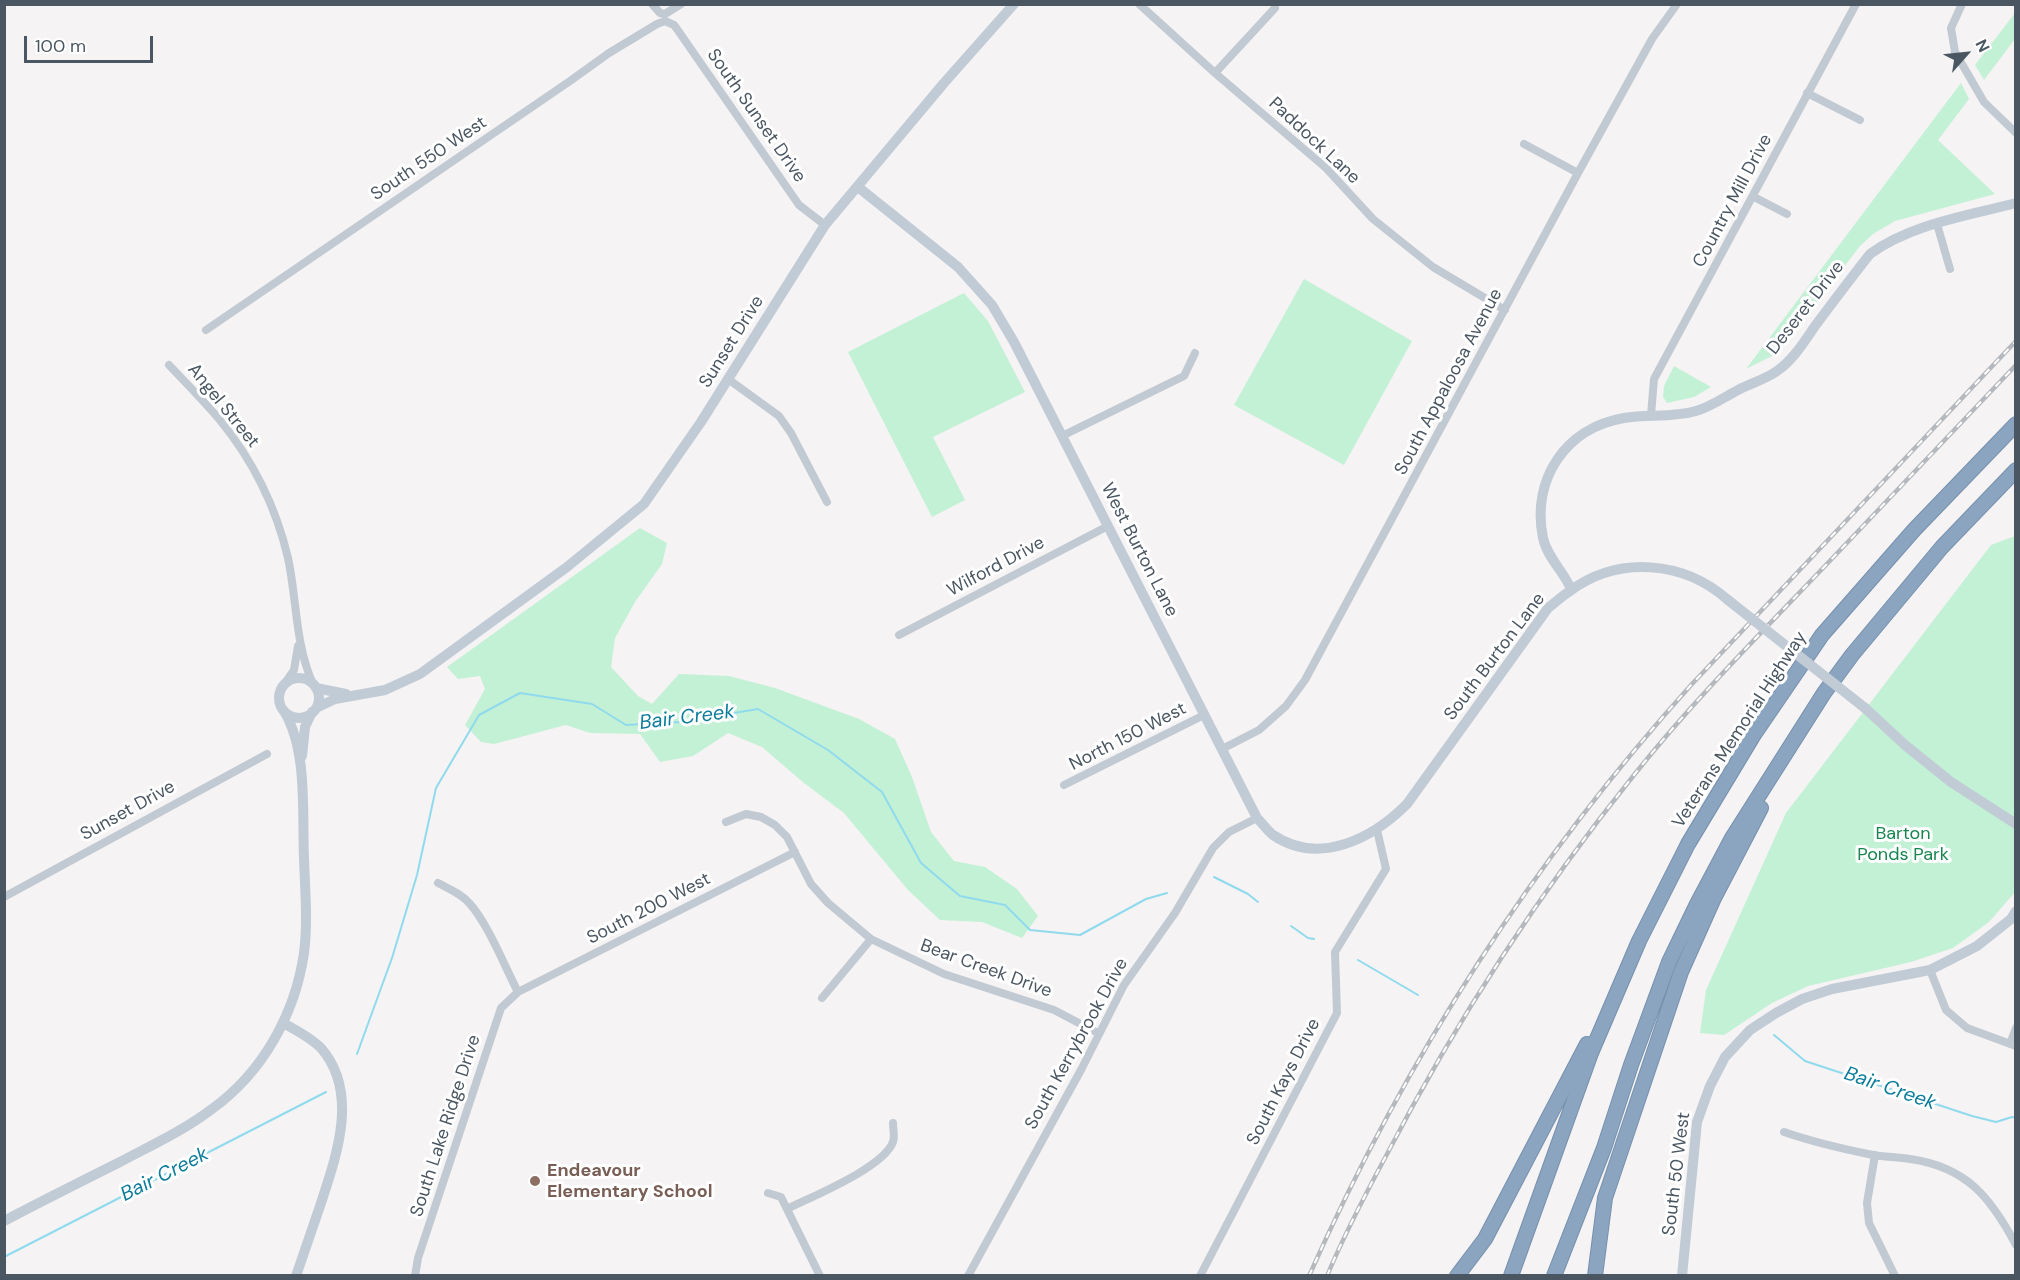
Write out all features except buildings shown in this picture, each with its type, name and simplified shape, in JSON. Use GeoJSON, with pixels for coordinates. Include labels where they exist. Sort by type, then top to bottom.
{"type":"FeatureCollection","features":[{"type":"Feature","properties":{"kind":"highway","name":"Veterans Memorial Highway"},"geometry":{"type":"LineString","coordinates":[[1511,1275],[1591,1053],[1640,941],[1688,844],[1753,736],[1822,635],[1914,530],[2016,424]]}},
{"type":"Feature","properties":{"kind":"highway"},"geometry":{"type":"LineString","coordinates":[[1554,1275],[1604,1148],[1631,1065],[1669,962],[1732,838],[1812,711],[1852,655],[1942,547],[2016,470]]}},
{"type":"Feature","properties":{"kind":"highway"},"geometry":{"type":"LineString","coordinates":[[1595,1275],[1608,1187],[1681,972],[1714,898],[1812,711]]}},
{"type":"Feature","properties":{"kind":"highway"},"geometry":{"type":"LineString","coordinates":[[1457,1275],[1485,1239],[1640,941]]}},
{"type":"Feature","properties":{"kind":"street","name":"South Sunset Drive"},"geometry":{"type":"LineString","coordinates":[[652,4],[677,28],[799,205],[825,225]]}},
{"type":"Feature","properties":{"kind":"street","name":"South 550 West"},"geometry":{"type":"LineString","coordinates":[[206,330],[609,53],[657,24],[681,4]]}},
{"type":"Feature","properties":{"kind":"street","name":"Sunset Drive"},"geometry":{"type":"LineString","coordinates":[[314,710],[335,699],[395,687],[415,677],[567,567],[644,504],[695,431],[825,225],[944,83],[1014,4]]}},
{"type":"Feature","properties":{"kind":"street","name":"Paddock Lane"},"geometry":{"type":"LineString","coordinates":[[1139,4],[1326,168],[1373,219],[1433,267],[1505,310]]}},
{"type":"Feature","properties":{"kind":"street","name":"South Appaloosa Avenue"},"geometry":{"type":"LineString","coordinates":[[1222,749],[1259,730],[1286,706],[1305,680],[1578,173],[1652,39],[1677,4]]}},
{"type":"Feature","properties":{"kind":"street","name":"Country Mill Drive"},"geometry":{"type":"LineString","coordinates":[[1651,415],[1654,379],[1856,4]]}},
{"type":"Feature","properties":{"kind":"street"},"geometry":{"type":"LineString","coordinates":[[1962,4],[1951,28],[1955,52],[1984,102],[2016,133]]}},
{"type":"Feature","properties":{"kind":"street"},"geometry":{"type":"LineString","coordinates":[[1215,73],[1275,8]]}},
{"type":"Feature","properties":{"kind":"street"},"geometry":{"type":"LineString","coordinates":[[1807,93],[1860,120]]}},
{"type":"Feature","properties":{"kind":"street"},"geometry":{"type":"LineString","coordinates":[[1524,144],[1578,173]]}},
{"type":"Feature","properties":{"kind":"street","name":"West Burton Lane"},"geometry":{"type":"LineString","coordinates":[[858,187],[958,267],[992,305],[1014,342],[1257,818],[1273,834],[1300,847],[1321,850],[1345,844],[1377,830],[1407,804]]}},
{"type":"Feature","properties":{"kind":"street"},"geometry":{"type":"LineString","coordinates":[[1754,197],[1787,214]]}},
{"type":"Feature","properties":{"kind":"street","name":"Deseret Drive"},"geometry":{"type":"LineString","coordinates":[[1571,590],[1543,541],[1540,517],[1542,495],[1549,473],[1561,453],[1578,436],[1598,425],[1623,418],[1651,415],[1671,416],[1698,411],[1777,371],[1795,354],[1870,254],[1885,243],[1937,224],[2016,202]]}},
{"type":"Feature","properties":{"kind":"street"},"geometry":{"type":"LineString","coordinates":[[1937,224],[1950,269]]}},
{"type":"Feature","properties":{"kind":"street"},"geometry":{"type":"LineString","coordinates":[[1062,436],[1184,376],[1195,354]]}},
{"type":"Feature","properties":{"kind":"street","name":"Angel Street"},"geometry":{"type":"LineString","coordinates":[[169,365],[230,433],[261,484],[278,523],[288,559],[298,639]]}},
{"type":"Feature","properties":{"kind":"street"},"geometry":{"type":"LineString","coordinates":[[728,379],[779,416],[791,433],[827,502]]}},
{"type":"Feature","properties":{"kind":"street","name":"Wilford Drive"},"geometry":{"type":"LineString","coordinates":[[899,635],[1108,526]]}},
{"type":"Feature","properties":{"kind":"street","name":"South Burton Lane"},"geometry":{"type":"LineString","coordinates":[[1407,804],[1548,608],[1588,580],[1612,571],[1640,566],[1672,569],[1692,576],[1714,588],[1865,708],[1905,745],[1951,782],[2016,824]]}},
{"type":"Feature","properties":{"kind":"street"},"geometry":{"type":"LineString","coordinates":[[298,639],[294,670],[279,694],[281,706],[295,735],[301,771]]}},
{"type":"Feature","properties":{"kind":"street"},"geometry":{"type":"LineString","coordinates":[[4,1221],[171,1135],[213,1109],[253,1070],[283,1023],[298,983],[306,936],[301,771],[305,727],[319,698],[306,671],[298,639]]}},
{"type":"Feature","properties":{"kind":"street"},"geometry":{"type":"LineString","coordinates":[[285,683],[299,678],[309,680],[314,686],[355,696]]}},
{"type":"Feature","properties":{"kind":"street"},"geometry":{"type":"LineString","coordinates":[[284,711],[298,718],[314,710]]}},
{"type":"Feature","properties":{"kind":"street","name":"North 150 West"},"geometry":{"type":"LineString","coordinates":[[1064,785],[1204,715]]}},
{"type":"Feature","properties":{"kind":"street","name":"Sunset Drive"},"geometry":{"type":"LineString","coordinates":[[4,897],[267,754]]}},
{"type":"Feature","properties":{"kind":"street"},"geometry":{"type":"LineString","coordinates":[[2000,812],[2016,815]]}},
{"type":"Feature","properties":{"kind":"street","name":"Bear Creek Drive"},"geometry":{"type":"LineString","coordinates":[[726,822],[746,814],[761,817],[775,825],[787,837],[811,884],[828,903],[872,939],[945,974],[1054,1010],[1098,1033]]}},
{"type":"Feature","properties":{"kind":"street","name":"South Kerrybrook Drive"},"geometry":{"type":"LineString","coordinates":[[968,1275],[1082,1068],[1124,985],[1175,913],[1213,848],[1229,832],[1257,818]]}},
{"type":"Feature","properties":{"kind":"street","name":"South Kays Drive"},"geometry":{"type":"LineString","coordinates":[[1200,1275],[1337,1013],[1335,952],[1386,869],[1377,830]]}},
{"type":"Feature","properties":{"kind":"street","name":"South 200 West"},"geometry":{"type":"LineString","coordinates":[[518,992],[795,852]]}},
{"type":"Feature","properties":{"kind":"street"},"geometry":{"type":"LineString","coordinates":[[438,884],[458,893],[469,903],[479,917],[518,992]]}},
{"type":"Feature","properties":{"kind":"street","name":"South 50 West"},"geometry":{"type":"LineString","coordinates":[[1682,1275],[1697,1122],[1710,1086],[1725,1057],[1750,1030],[1803,999],[1832,989],[1930,970],[1977,946],[2011,919],[2016,911]]}},
{"type":"Feature","properties":{"kind":"street"},"geometry":{"type":"LineString","coordinates":[[822,998],[872,939]]}},
{"type":"Feature","properties":{"kind":"street"},"geometry":{"type":"LineString","coordinates":[[1930,970],[1946,1010],[1967,1028],[2013,1045],[2016,1028]]}},
{"type":"Feature","properties":{"kind":"street","name":"South Lake Ridge Drive"},"geometry":{"type":"LineString","coordinates":[[415,1275],[418,1258],[501,1008],[518,992]]}},
{"type":"Feature","properties":{"kind":"street"},"geometry":{"type":"LineString","coordinates":[[283,1023],[308,1037],[327,1057],[335,1073],[341,1102],[340,1138],[334,1163],[296,1275]]}},
{"type":"Feature","properties":{"kind":"street"},"geometry":{"type":"LineString","coordinates":[[787,1209],[866,1169],[884,1156],[894,1141],[893,1123]]}},
{"type":"Feature","properties":{"kind":"street"},"geometry":{"type":"LineString","coordinates":[[1784,1132],[1818,1143],[1941,1166],[1965,1178],[1983,1194],[1998,1213],[2016,1245]]}},
{"type":"Feature","properties":{"kind":"street"},"geometry":{"type":"LineString","coordinates":[[1875,1155],[1867,1203],[1869,1223],[1894,1275]]}},
{"type":"Feature","properties":{"kind":"street"},"geometry":{"type":"LineString","coordinates":[[768,1193],[781,1197],[820,1275]]}},
{"type":"Feature","properties":{"kind":"green space"},"geometry":{"type":"Polygon","coordinates":[[[2015,13],[2015,39],[1984,80],[1975,65],[2015,13]]]}},
{"type":"Feature","properties":{"kind":"green space"},"geometry":{"type":"Polygon","coordinates":[[[1961,83],[1969,99],[1938,140],[1995,194],[1895,221],[1873,234],[1860,246],[1782,348],[1772,356],[1746,369],[1961,83]]]}},
{"type":"Feature","properties":{"kind":"green space"},"geometry":{"type":"Polygon","coordinates":[[[1304,279],[1412,341],[1344,465],[1234,405],[1304,279]]]}},
{"type":"Feature","properties":{"kind":"green space"},"geometry":{"type":"Polygon","coordinates":[[[964,293],[988,321],[1025,392],[933,437],[965,500],[932,517],[848,352],[964,293]]]}},
{"type":"Feature","properties":{"kind":"green space"},"geometry":{"type":"Polygon","coordinates":[[[1674,366],[1711,387],[1694,397],[1667,403],[1663,397],[1664,386],[1674,366]]]}},
{"type":"Feature","properties":{"kind":"green space"},"geometry":{"type":"Polygon","coordinates":[[[640,528],[667,543],[662,564],[635,602],[615,638],[611,667],[638,696],[652,704],[679,674],[729,676],[775,688],[859,719],[895,739],[912,777],[931,832],[954,861],[985,867],[1017,889],[1038,916],[1022,938],[982,922],[940,920],[908,890],[844,813],[762,747],[728,733],[693,756],[660,762],[640,734],[590,733],[566,725],[494,744],[481,742],[465,725],[485,689],[480,676],[458,679],[447,667],[640,528]]]}},
{"type":"Feature","properties":{"kind":"green space","name":"Barton Ponds Park"},"geometry":{"type":"Polygon","coordinates":[[[2015,536],[2015,892],[1989,922],[1953,948],[1911,962],[1808,986],[1772,1003],[1724,1035],[1700,1033],[1706,990],[1786,813],[1991,545],[2015,536]]]}},
{"type":"Feature","properties":{"kind":"waterway","name":"Bair Creek"},"geometry":{"type":"LineString","coordinates":[[357,1054],[392,958],[417,875],[436,788],[479,715],[520,693],[592,704],[626,725],[680,722],[758,709],[828,750],[882,792],[921,863],[960,896],[1005,905],[1030,930],[1080,935],[1146,899],[1167,893]]}},
{"type":"Feature","properties":{"kind":"waterway","name":"Bair Creek"},"geometry":{"type":"LineString","coordinates":[[1214,877],[1248,894],[1258,902]]}},
{"type":"Feature","properties":{"kind":"waterway","name":"Bair Creek"},"geometry":{"type":"LineString","coordinates":[[1291,926],[1308,938],[1314,939]]}},
{"type":"Feature","properties":{"kind":"waterway","name":"Bair Creek"},"geometry":{"type":"LineString","coordinates":[[1358,960],[1418,995]]}},
{"type":"Feature","properties":{"kind":"waterway","name":"Bair Creek"},"geometry":{"type":"LineString","coordinates":[[1774,1035],[1805,1061],[1972,1116],[1996,1122],[2016,1118]]}},
{"type":"Feature","properties":{"kind":"waterway","name":"Bair Creek"},"geometry":{"type":"LineString","coordinates":[[4,1257],[326,1092]]}},
{"type":"Feature","properties":{"kind":"railway"},"geometry":{"type":"LineString","coordinates":[[1309,1276],[1387,1117],[1431,1040],[1477,965],[1579,820],[1692,684],[2016,341]]}},
{"type":"Feature","properties":{"kind":"railway"},"geometry":{"type":"LineString","coordinates":[[1327,1276],[1363,1200],[1413,1106],[1470,1007],[1532,912],[1599,820],[1656,748],[1703,694],[2016,365]]}},
{"type":"Feature","properties":{"kind":"place","name":"Endeavour Elementary School"},"geometry":{"type":"Point","coordinates":[535,1181]}}]}
